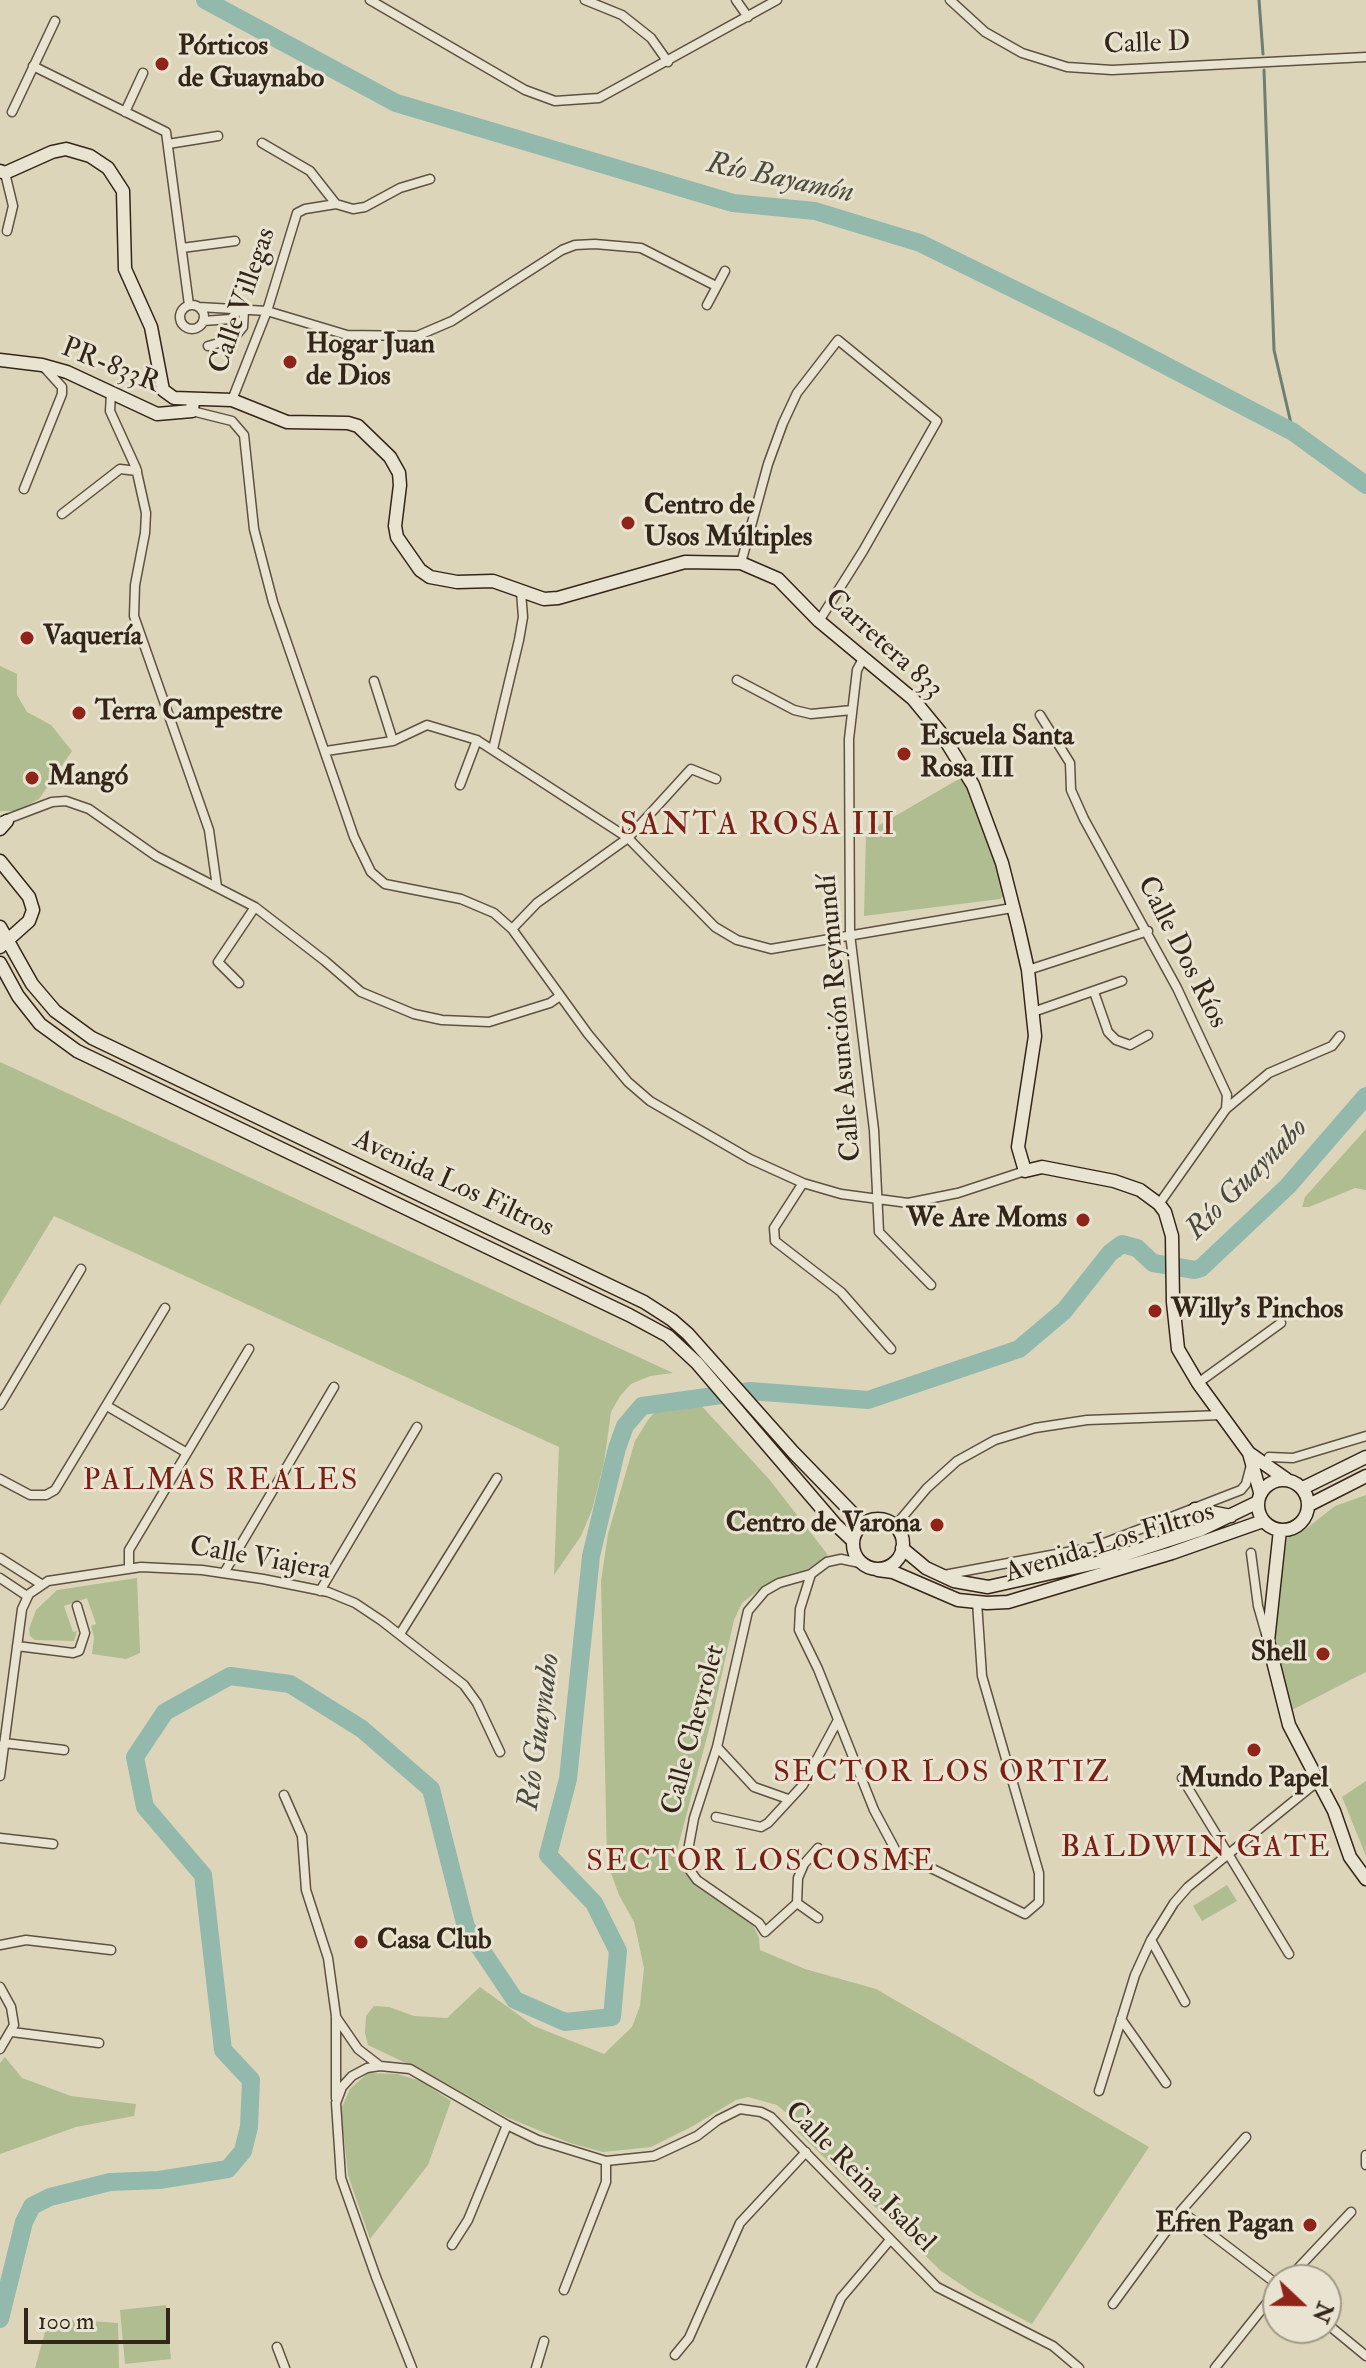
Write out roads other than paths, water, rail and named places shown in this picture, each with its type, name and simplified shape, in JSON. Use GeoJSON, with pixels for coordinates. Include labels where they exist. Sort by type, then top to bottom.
{"type":"FeatureCollection","features":[{"type":"Feature","properties":{"kind":"main road","name":"Carretera 833"},"geometry":{"type":"LineString","coordinates":[[2,172],[66,149],[90,156],[108,168],[123,191],[125,269],[151,327],[163,390],[193,406],[232,400],[287,422],[358,426],[390,457],[399,473],[397,537],[420,570],[430,577],[444,581],[493,581],[544,599],[558,598],[685,562],[741,563],[778,579],[819,621],[913,699],[941,733],[973,785],[1002,863],[1028,970],[1035,1049],[1018,1147],[1025,1171]]}},
{"type":"Feature","properties":{"kind":"main road","name":"PR-833R"},"geometry":{"type":"LineString","coordinates":[[0,360],[42,365],[88,381],[157,414],[193,406]]}},
{"type":"Feature","properties":{"kind":"main road"},"geometry":{"type":"LineString","coordinates":[[0,861],[29,897],[33,910],[29,921],[4,944]]}},
{"type":"Feature","properties":{"kind":"main road","name":"Avenida Los Filtros"},"geometry":{"type":"LineString","coordinates":[[0,927],[4,944],[32,984],[55,1011],[92,1038],[644,1302],[672,1320],[863,1524]]}},
{"type":"Feature","properties":{"kind":"main road","name":"Avenida Los Filtros"},"geometry":{"type":"LineString","coordinates":[[0,963],[18,996],[40,1024],[77,1051],[629,1315],[675,1341],[853,1541]]}},
{"type":"Feature","properties":{"kind":"main road"},"geometry":{"type":"LineString","coordinates":[[1025,1171],[1042,1167],[1114,1181],[1151,1196],[1159,1204],[1165,1212],[1172,1236],[1173,1302],[1178,1349],[1250,1459],[1259,1497],[1258,1512],[1263,1521],[1280,1530],[1299,1524],[1309,1505],[1303,1488],[1250,1459]]}},
{"type":"Feature","properties":{"kind":"main road"},"geometry":{"type":"LineString","coordinates":[[1303,1488],[1366,1457]]}},
{"type":"Feature","properties":{"kind":"main road"},"geometry":{"type":"LineString","coordinates":[[1309,1505],[1366,1476]]}},
{"type":"Feature","properties":{"kind":"main road"},"geometry":{"type":"LineString","coordinates":[[1259,1497],[1267,1485],[1286,1479]]}},
{"type":"Feature","properties":{"kind":"main road","name":"Avenida Los Filtros"},"geometry":{"type":"LineString","coordinates":[[902,1548],[926,1568],[954,1581],[988,1587],[1105,1561],[1200,1530],[1231,1516],[1259,1497]]}},
{"type":"Feature","properties":{"kind":"main road"},"geometry":{"type":"LineString","coordinates":[[1195,1509],[1231,1516]]}},
{"type":"Feature","properties":{"kind":"main road"},"geometry":{"type":"LineString","coordinates":[[877,1519],[887,1520],[895,1526],[902,1548],[896,1562],[878,1570],[860,1563],[853,1541],[863,1524],[877,1519]]}},
{"type":"Feature","properties":{"kind":"main road","name":"Avenida Los Filtros"},"geometry":{"type":"LineString","coordinates":[[878,1570],[902,1575],[948,1597],[977,1602],[1008,1602],[1172,1553],[1263,1521]]}},
{"type":"Feature","properties":{"kind":"main road"},"geometry":{"type":"LineString","coordinates":[[1280,1530],[1268,1641],[1289,1725],[1342,1828],[1350,1857],[1366,1879]]}},
{"type":"Feature","properties":{"kind":"street"},"geometry":{"type":"LineString","coordinates":[[370,0],[525,90],[555,101],[599,98],[777,0]]}},
{"type":"Feature","properties":{"kind":"street"},"geometry":{"type":"LineString","coordinates":[[585,0],[622,15],[651,38],[668,62]]}},
{"type":"Feature","properties":{"kind":"street"},"geometry":{"type":"LineString","coordinates":[[736,0],[748,17]]}},
{"type":"Feature","properties":{"kind":"street","name":"Calle D"},"geometry":{"type":"LineString","coordinates":[[950,0],[985,32],[1022,53],[1067,67],[1112,70],[1366,57]]}},
{"type":"Feature","properties":{"kind":"street"},"geometry":{"type":"LineString","coordinates":[[12,112],[55,21]]}},
{"type":"Feature","properties":{"kind":"street"},"geometry":{"type":"LineString","coordinates":[[33,66],[166,132],[182,248],[194,306],[203,314],[203,321]]}},
{"type":"Feature","properties":{"kind":"street"},"geometry":{"type":"LineString","coordinates":[[125,112],[143,73]]}},
{"type":"Feature","properties":{"kind":"street"},"geometry":{"type":"LineString","coordinates":[[168,144],[218,136]]}},
{"type":"Feature","properties":{"kind":"street"},"geometry":{"type":"LineString","coordinates":[[262,143],[310,171],[336,204]]}},
{"type":"Feature","properties":{"kind":"street"},"geometry":{"type":"LineString","coordinates":[[2,172],[13,206],[7,231]]}},
{"type":"Feature","properties":{"kind":"street","name":"Calle Villegas"},"geometry":{"type":"LineString","coordinates":[[232,400],[267,311],[297,213],[336,204],[353,209],[365,207],[400,188],[430,179]]}},
{"type":"Feature","properties":{"kind":"street"},"geometry":{"type":"LineString","coordinates":[[182,248],[235,241]]}},
{"type":"Feature","properties":{"kind":"street"},"geometry":{"type":"LineString","coordinates":[[241,311],[231,319],[203,321],[194,329],[183,325],[180,314],[194,306],[231,307],[241,311],[267,311],[347,335],[417,336],[452,321],[562,250],[575,245],[641,248],[716,286]]}},
{"type":"Feature","properties":{"kind":"street"},"geometry":{"type":"LineString","coordinates":[[707,305],[725,271]]}},
{"type":"Feature","properties":{"kind":"street"},"geometry":{"type":"LineString","coordinates":[[208,346],[233,339],[243,327],[241,311]]}},
{"type":"Feature","properties":{"kind":"street"},"geometry":{"type":"LineString","coordinates":[[741,563],[768,464],[783,423],[797,393],[838,340],[937,421],[819,621]]}},
{"type":"Feature","properties":{"kind":"street"},"geometry":{"type":"LineString","coordinates":[[24,489],[62,394],[62,387],[42,365]]}},
{"type":"Feature","properties":{"kind":"street"},"geometry":{"type":"LineString","coordinates":[[111,393],[110,411],[137,471],[146,513],[135,585],[134,616],[209,830],[217,887]]}},
{"type":"Feature","properties":{"kind":"street"},"geometry":{"type":"LineString","coordinates":[[193,406],[232,421],[244,435],[254,529],[273,602],[354,837],[371,872],[385,884],[446,895],[494,913],[512,929],[610,1064],[650,1101],[750,1159],[803,1183],[841,1194],[908,1203],[958,1193],[1025,1171]]}},
{"type":"Feature","properties":{"kind":"street"},"geometry":{"type":"LineString","coordinates":[[62,514],[120,469],[137,471]]}},
{"type":"Feature","properties":{"kind":"street"},"geometry":{"type":"LineString","coordinates":[[493,749],[521,629],[521,592]]}},
{"type":"Feature","properties":{"kind":"street","name":"Calle Asunción Reymundí"},"geometry":{"type":"LineString","coordinates":[[863,659],[857,670],[849,739],[850,934],[874,1130],[879,1232],[931,1285]]}},
{"type":"Feature","properties":{"kind":"street"},"geometry":{"type":"LineString","coordinates":[[737,680],[794,710],[811,714],[852,710]]}},
{"type":"Feature","properties":{"kind":"street"},"geometry":{"type":"LineString","coordinates":[[374,681],[393,741]]}},
{"type":"Feature","properties":{"kind":"street","name":"Calle Dos Ríos"},"geometry":{"type":"LineString","coordinates":[[1040,715],[1070,763],[1071,790],[1084,819],[1148,931],[1227,1095],[1226,1109]]}},
{"type":"Feature","properties":{"kind":"street"},"geometry":{"type":"LineString","coordinates":[[326,751],[393,741],[427,725],[477,740],[628,838],[715,927],[737,940],[771,949],[1012,908]]}},
{"type":"Feature","properties":{"kind":"street"},"geometry":{"type":"LineString","coordinates":[[460,785],[477,740]]}},
{"type":"Feature","properties":{"kind":"street"},"geometry":{"type":"LineString","coordinates":[[512,929],[537,903],[628,838],[691,769],[716,779]]}},
{"type":"Feature","properties":{"kind":"street"},"geometry":{"type":"LineString","coordinates":[[2,824],[52,802],[66,801],[89,809],[156,856],[255,907],[361,992],[414,1014],[442,1020],[489,1022],[550,1003],[560,996]]}},
{"type":"Feature","properties":{"kind":"street"},"geometry":{"type":"LineString","coordinates":[[239,983],[218,962],[255,907]]}},
{"type":"Feature","properties":{"kind":"street"},"geometry":{"type":"LineString","coordinates":[[1028,970],[1148,931]]}},
{"type":"Feature","properties":{"kind":"street"},"geometry":{"type":"LineString","coordinates":[[1033,1012],[1122,981]]}},
{"type":"Feature","properties":{"kind":"street"},"geometry":{"type":"LineString","coordinates":[[1094,992],[1108,1032],[1116,1040],[1130,1045],[1148,1035]]}},
{"type":"Feature","properties":{"kind":"street"},"geometry":{"type":"LineString","coordinates":[[1159,1204],[1226,1109],[1269,1073],[1332,1046],[1340,1036]]}},
{"type":"Feature","properties":{"kind":"street"},"geometry":{"type":"LineString","coordinates":[[803,1183],[774,1228],[775,1241],[841,1292],[891,1349]]}},
{"type":"Feature","properties":{"kind":"street"},"geometry":{"type":"LineString","coordinates":[[0,1405],[81,1269]]}},
{"type":"Feature","properties":{"kind":"street"},"geometry":{"type":"LineString","coordinates":[[0,1479],[30,1495],[46,1495],[55,1490],[165,1308]]}},
{"type":"Feature","properties":{"kind":"street"},"geometry":{"type":"LineString","coordinates":[[1198,1383],[1281,1323]]}},
{"type":"Feature","properties":{"kind":"street"},"geometry":{"type":"LineString","coordinates":[[129,1569],[129,1550],[249,1349]]}},
{"type":"Feature","properties":{"kind":"street"},"geometry":{"type":"LineString","coordinates":[[224,1573],[334,1387]]}},
{"type":"Feature","properties":{"kind":"street"},"geometry":{"type":"LineString","coordinates":[[107,1406],[187,1453]]}},
{"type":"Feature","properties":{"kind":"street"},"geometry":{"type":"LineString","coordinates":[[895,1526],[940,1475],[972,1451],[995,1440],[1035,1428],[1087,1420],[1222,1415]]}},
{"type":"Feature","properties":{"kind":"street"},"geometry":{"type":"LineString","coordinates":[[320,1591],[417,1427]]}},
{"type":"Feature","properties":{"kind":"street"},"geometry":{"type":"LineString","coordinates":[[1269,1457],[1293,1458],[1366,1436]]}},
{"type":"Feature","properties":{"kind":"street"},"geometry":{"type":"LineString","coordinates":[[941,1575],[1094,1547],[1241,1490],[1246,1484],[1250,1459]]}},
{"type":"Feature","properties":{"kind":"street"},"geometry":{"type":"LineString","coordinates":[[400,1634],[497,1478]]}},
{"type":"Feature","properties":{"kind":"street"},"geometry":{"type":"LineString","coordinates":[[1251,1553],[1258,1606],[1268,1641]]}},
{"type":"Feature","properties":{"kind":"street"},"geometry":{"type":"LineString","coordinates":[[0,1558],[41,1584],[27,1596],[22,1609],[0,1776]]}},
{"type":"Feature","properties":{"kind":"street","name":"Calle Chevrolet"},"geometry":{"type":"LineString","coordinates":[[797,1903],[765,1932],[759,1923],[697,1880],[689,1869],[694,1818],[717,1747],[748,1611],[765,1591],[779,1583],[811,1574],[827,1562],[841,1559],[860,1563]]}},
{"type":"Feature","properties":{"kind":"street","name":"Calle Viajera"},"geometry":{"type":"LineString","coordinates":[[41,1584],[129,1569],[173,1567],[224,1573],[343,1598],[364,1608],[464,1685],[477,1703],[500,1752]]}},
{"type":"Feature","properties":{"kind":"street"},"geometry":{"type":"LineString","coordinates":[[811,1574],[800,1609],[799,1630],[818,1669],[874,1810],[896,1851],[1025,1914],[1034,1908],[1041,1895],[1039,1873],[982,1676],[977,1602]]}},
{"type":"Feature","properties":{"kind":"street"},"geometry":{"type":"LineString","coordinates":[[0,1578],[27,1596]]}},
{"type":"Feature","properties":{"kind":"street"},"geometry":{"type":"LineString","coordinates":[[17,1646],[73,1653],[79,1651],[85,1633],[77,1606]]}},
{"type":"Feature","properties":{"kind":"street"},"geometry":{"type":"LineString","coordinates":[[716,1817],[761,1827],[768,1823],[803,1785],[838,1720]]}},
{"type":"Feature","properties":{"kind":"street"},"geometry":{"type":"LineString","coordinates":[[4,1743],[64,1750]]}},
{"type":"Feature","properties":{"kind":"street"},"geometry":{"type":"LineString","coordinates":[[717,1747],[754,1787],[788,1799]]}},
{"type":"Feature","properties":{"kind":"street"},"geometry":{"type":"LineString","coordinates":[[1182,1778],[1289,1954]]}},
{"type":"Feature","properties":{"kind":"street"},"geometry":{"type":"LineString","coordinates":[[1099,2091],[1135,1975],[1151,1940],[1174,1903],[1188,1887],[1317,1782]]}},
{"type":"Feature","properties":{"kind":"street"},"geometry":{"type":"LineString","coordinates":[[284,1795],[302,1836],[306,1890],[328,1958],[336,2016],[336,2103],[341,2178],[412,2368]]}},
{"type":"Feature","properties":{"kind":"street"},"geometry":{"type":"LineString","coordinates":[[0,1838],[53,1844]]}},
{"type":"Feature","properties":{"kind":"street"},"geometry":{"type":"LineString","coordinates":[[818,1848],[804,1864],[798,1878],[797,1903],[818,1918]]}},
{"type":"Feature","properties":{"kind":"street"},"geometry":{"type":"LineString","coordinates":[[0,1945],[26,1940],[111,1950]]}},
{"type":"Feature","properties":{"kind":"street"},"geometry":{"type":"LineString","coordinates":[[1151,1940],[1185,2002]]}},
{"type":"Feature","properties":{"kind":"street"},"geometry":{"type":"LineString","coordinates":[[0,1987],[11,2007],[12,2032],[0,2049]]}},
{"type":"Feature","properties":{"kind":"street"},"geometry":{"type":"LineString","coordinates":[[336,2016],[353,2042],[380,2066]]}},
{"type":"Feature","properties":{"kind":"street"},"geometry":{"type":"LineString","coordinates":[[1121,2019],[1166,2083]]}},
{"type":"Feature","properties":{"kind":"street"},"geometry":{"type":"LineString","coordinates":[[12,2032],[99,2043]]}},
{"type":"Feature","properties":{"kind":"street"},"geometry":{"type":"LineString","coordinates":[[336,2103],[342,2087],[352,2076],[367,2068],[380,2066]]}},
{"type":"Feature","properties":{"kind":"street","name":"Calle Reina Isabel"},"geometry":{"type":"LineString","coordinates":[[380,2066],[410,2069],[507,2125],[559,2148],[606,2161],[654,2156],[697,2136],[729,2114],[748,2109],[771,2117],[937,2287],[1053,2346],[1079,2368]]}},
{"type":"Feature","properties":{"kind":"street"},"geometry":{"type":"LineString","coordinates":[[452,2245],[468,2220],[507,2125]]}},
{"type":"Feature","properties":{"kind":"street"},"geometry":{"type":"LineString","coordinates":[[1113,2304],[1181,2211],[1246,2137]]}},
{"type":"Feature","properties":{"kind":"street"},"geometry":{"type":"LineString","coordinates":[[675,2355],[689,2338],[740,2223],[806,2152]]}},
{"type":"Feature","properties":{"kind":"street"},"geometry":{"type":"LineString","coordinates":[[1366,2155],[1366,2165]]}},
{"type":"Feature","properties":{"kind":"street"},"geometry":{"type":"LineString","coordinates":[[564,2290],[603,2191],[608,2172],[606,2161]]}},
{"type":"Feature","properties":{"kind":"street"},"geometry":{"type":"LineString","coordinates":[[1181,2211],[1262,2274]]}},
{"type":"Feature","properties":{"kind":"street"},"geometry":{"type":"LineString","coordinates":[[1302,2264],[1351,2212]]}},
{"type":"Feature","properties":{"kind":"street"},"geometry":{"type":"LineString","coordinates":[[811,2368],[841,2298],[890,2240]]}},
{"type":"Feature","properties":{"kind":"street"},"geometry":{"type":"LineString","coordinates":[[1215,2368],[1262,2308]]}},
{"type":"Feature","properties":{"kind":"street"},"geometry":{"type":"LineString","coordinates":[[1342,2336],[1366,2356]]}},
{"type":"Feature","properties":{"kind":"street"},"geometry":{"type":"LineString","coordinates":[[536,2368],[544,2341]]}},
{"type":"Feature","properties":{"kind":"street"},"geometry":{"type":"LineString","coordinates":[[277,2347],[285,2368]]}},
{"type":"Feature","properties":{"kind":"waterway","name":"Río Bayamón"},"geometry":{"type":"LineString","coordinates":[[205,0],[396,103],[733,203],[815,211],[920,243],[1111,337],[1293,432],[1366,485]]}},
{"type":"Feature","properties":{"kind":"waterway"},"geometry":{"type":"LineString","coordinates":[[1259,0],[1263,54]]}},
{"type":"Feature","properties":{"kind":"waterway"},"geometry":{"type":"LineString","coordinates":[[1264,70],[1274,350],[1293,432]]}},
{"type":"Feature","properties":{"kind":"waterway","name":"Río Guaynabo"},"geometry":{"type":"LineString","coordinates":[[0,2319],[24,2222],[32,2206],[50,2197],[110,2182],[159,2180],[228,2169],[243,2151],[249,2127],[251,2080],[223,2050],[203,1875],[145,1807],[135,1757],[165,1712],[230,1676],[290,1684],[362,1729],[431,1789],[466,1927],[515,2000],[565,2022],[612,2017],[618,1951],[594,1903],[548,1855],[568,1779],[591,1556],[625,1426],[642,1406],[750,1391],[868,1400],[1019,1349],[1064,1311],[1110,1253],[1122,1244],[1137,1248],[1153,1263],[1195,1270],[1201,1268],[1288,1186],[1366,1096]]}},
{"type":"Feature","properties":{"kind":"place","name":"Pórticos de Guaynabo"},"geometry":{"type":"Point","coordinates":[162,64]}},
{"type":"Feature","properties":{"kind":"place","name":"Hogar Juan de Dios"},"geometry":{"type":"Point","coordinates":[290,362]}},
{"type":"Feature","properties":{"kind":"place","name":"Centro de Usos Múltiples"},"geometry":{"type":"Point","coordinates":[628,523]}},
{"type":"Feature","properties":{"kind":"place","name":"Vaquería"},"geometry":{"type":"Point","coordinates":[27,638]}},
{"type":"Feature","properties":{"kind":"place","name":"Terra Campestre"},"geometry":{"type":"Point","coordinates":[79,713]}},
{"type":"Feature","properties":{"kind":"place","name":"Escuela Santa Rosa III"},"geometry":{"type":"Point","coordinates":[904,754]}},
{"type":"Feature","properties":{"kind":"place","name":"Mangó"},"geometry":{"type":"Point","coordinates":[32,778]}},
{"type":"Feature","properties":{"kind":"place","name":"We Are Moms"},"geometry":{"type":"Point","coordinates":[1083,1220]}},
{"type":"Feature","properties":{"kind":"place","name":"Willy's Pinchos"},"geometry":{"type":"Point","coordinates":[1155,1311]}},
{"type":"Feature","properties":{"kind":"place","name":"Centro de Varona"},"geometry":{"type":"Point","coordinates":[937,1525]}},
{"type":"Feature","properties":{"kind":"place","name":"Shell"},"geometry":{"type":"Point","coordinates":[1323,1654]}},
{"type":"Feature","properties":{"kind":"place","name":"Mundo Papel"},"geometry":{"type":"Point","coordinates":[1254,1750]}},
{"type":"Feature","properties":{"kind":"place","name":"Casa Club"},"geometry":{"type":"Point","coordinates":[361,1942]}},
{"type":"Feature","properties":{"kind":"place","name":"Efren Pagan"},"geometry":{"type":"Point","coordinates":[1310,2225]}},
{"type":"Feature","properties":{"kind":"district","name":"SANTA ROSA III"},"geometry":{"type":"Point","coordinates":[758,827]}},
{"type":"Feature","properties":{"kind":"district","name":"PALMAS REALES"},"geometry":{"type":"Point","coordinates":[221,1483]}},
{"type":"Feature","properties":{"kind":"district","name":"SECTOR LOS ORTIZ"},"geometry":{"type":"Point","coordinates":[942,1775]}},
{"type":"Feature","properties":{"kind":"district","name":"BALDWIN GATE"},"geometry":{"type":"Point","coordinates":[1196,1850]}},
{"type":"Feature","properties":{"kind":"district","name":"SECTOR LOS COSME"},"geometry":{"type":"Point","coordinates":[761,1864]}}]}
